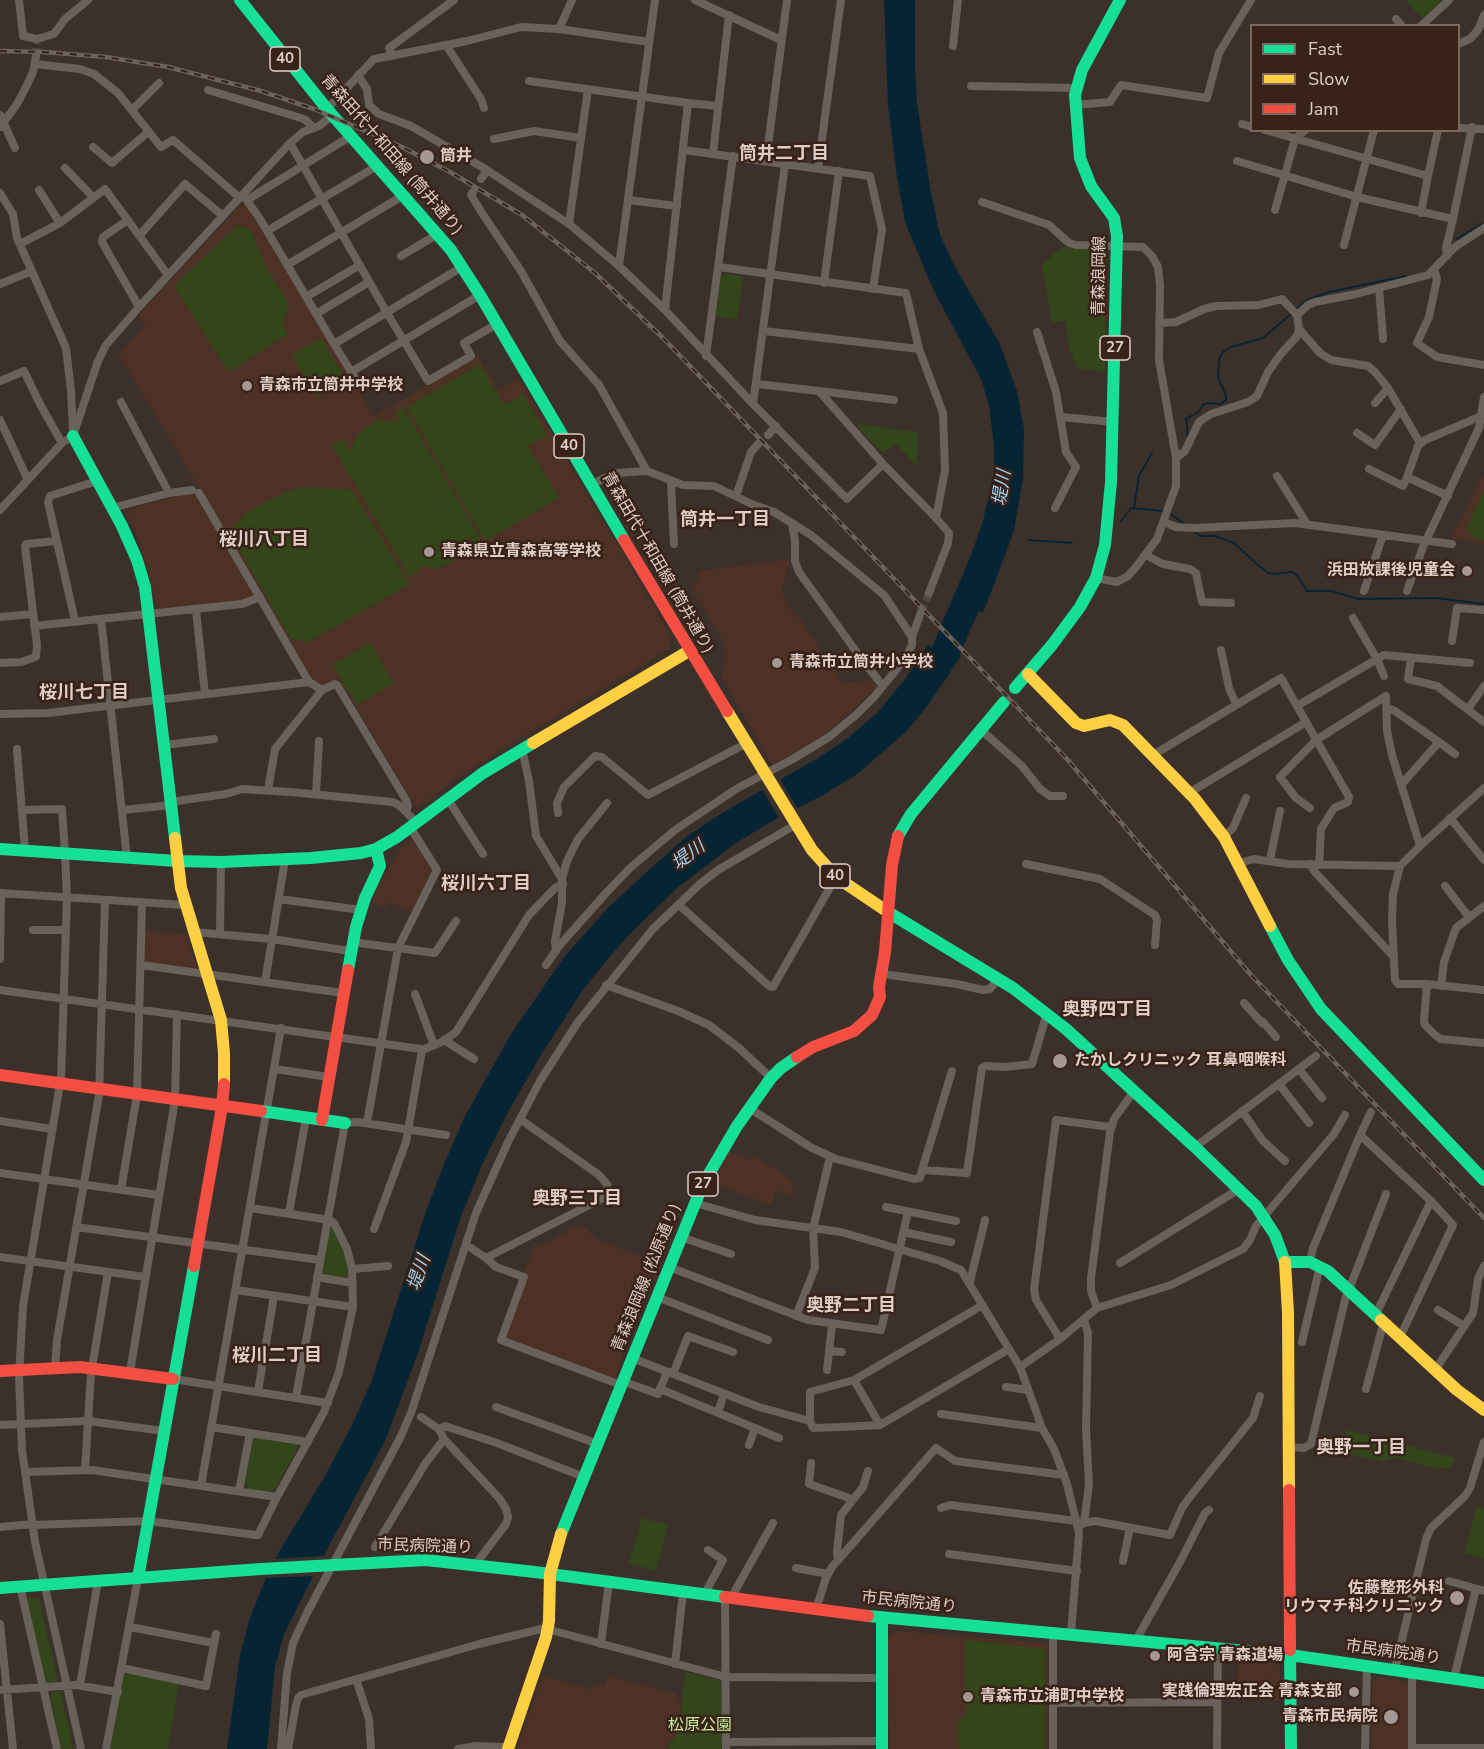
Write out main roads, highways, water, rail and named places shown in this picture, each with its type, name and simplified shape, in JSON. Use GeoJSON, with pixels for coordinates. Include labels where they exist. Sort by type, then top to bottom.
{"type":"FeatureCollection","features":[{"type":"Feature","properties":{"kind":"water","name":"堤川"},"geometry":{"type":"Polygon","coordinates":[[[884,0],[915,0],[917,103],[940,235],[955,267],[1000,344],[1017,391],[1024,429],[1023,477],[1014,530],[1007,550],[983,613],[979,611],[960,653],[961,656],[928,705],[907,731],[856,775],[736,843],[677,888],[630,934],[583,990],[508,1112],[481,1167],[461,1216],[417,1356],[385,1441],[284,1634],[275,1667],[267,1749],[227,1749],[240,1655],[249,1621],[265,1580],[351,1427],[372,1380],[426,1211],[445,1162],[465,1116],[511,1034],[565,956],[607,909],[686,837],[722,813],[818,758],[848,738],[877,713],[906,678],[928,645],[932,647],[971,555],[983,521],[994,471],[994,446],[989,406],[982,381],[933,289],[905,222],[888,105],[884,0]]]}},
{"type":"Feature","properties":{"kind":"waterway"},"geometry":{"type":"LineString","coordinates":[[1457,239],[1481,224]]}},
{"type":"Feature","properties":{"kind":"waterway"},"geometry":{"type":"LineString","coordinates":[[1296,310],[1307,300],[1329,292],[1406,276]]}},
{"type":"Feature","properties":{"kind":"waterway"},"geometry":{"type":"LineString","coordinates":[[1188,437],[1186,419],[1198,412],[1204,404],[1221,404],[1226,400],[1218,377],[1219,359],[1223,352],[1231,347],[1263,338],[1291,314]]}},
{"type":"Feature","properties":{"kind":"waterway"},"geometry":{"type":"LineString","coordinates":[[1134,508],[1139,476],[1152,453]]}},
{"type":"Feature","properties":{"kind":"waterway"},"geometry":{"type":"LineString","coordinates":[[1121,521],[1131,508],[1164,511]]}},
{"type":"Feature","properties":{"kind":"waterway"},"geometry":{"type":"LineString","coordinates":[[1169,513],[1186,525]]}},
{"type":"Feature","properties":{"kind":"waterway"},"geometry":{"type":"LineString","coordinates":[[1193,531],[1201,536],[1215,536],[1234,543],[1268,573],[1292,572],[1296,574],[1307,591],[1332,591],[1358,599],[1437,598],[1484,604]]}},
{"type":"Feature","properties":{"kind":"waterway"},"geometry":{"type":"LineString","coordinates":[[1028,540],[1072,543]]}},
{"type":"Feature","properties":{"kind":"tunnel"},"geometry":{"type":"LineString","coordinates":[[36,56],[37,43]]}},
{"type":"Feature","properties":{"kind":"tunnel"},"geometry":{"type":"LineString","coordinates":[[921,612],[929,593]]}},
{"type":"Feature","properties":{"kind":"railway"},"geometry":{"type":"LineString","coordinates":[[0,51],[106,57],[168,67],[261,91],[314,109],[400,146],[450,172],[522,215],[595,273],[664,339],[1067,759],[1251,975],[1484,1218]]}},
{"type":"Feature","properties":{"kind":"place","name":"筒井"},"geometry":{"type":"Point","coordinates":[427,157]}},
{"type":"Feature","properties":{"kind":"place","name":"青森市立筒井中学校"},"geometry":{"type":"Point","coordinates":[247,386]}},
{"type":"Feature","properties":{"kind":"place","name":"青森県立青森高等学校"},"geometry":{"type":"Point","coordinates":[429,552]}},
{"type":"Feature","properties":{"kind":"place","name":"浜田放課後児童会"},"geometry":{"type":"Point","coordinates":[1467,571]}},
{"type":"Feature","properties":{"kind":"place","name":"青森市立筒井小学校"},"geometry":{"type":"Point","coordinates":[777,663]}},
{"type":"Feature","properties":{"kind":"place","name":"たかしクリニック 耳鼻咽喉科"},"geometry":{"type":"Point","coordinates":[1060,1061]}},
{"type":"Feature","properties":{"kind":"place","name":"佐藤整形外科 リウマチ科クリニック"},"geometry":{"type":"Point","coordinates":[1457,1598]}},
{"type":"Feature","properties":{"kind":"place","name":"阿含宗 青森道場"},"geometry":{"type":"Point","coordinates":[1155,1656]}},
{"type":"Feature","properties":{"kind":"place","name":"実践倫理宏正会 青森支部"},"geometry":{"type":"Point","coordinates":[1354,1692]}},
{"type":"Feature","properties":{"kind":"place","name":"青森市立浦町中学校"},"geometry":{"type":"Point","coordinates":[968,1697]}},
{"type":"Feature","properties":{"kind":"place","name":"青森市民病院"},"geometry":{"type":"Point","coordinates":[1391,1717]}},
{"type":"Feature","properties":{"kind":"district","name":"筒井二丁目"},"geometry":{"type":"Point","coordinates":[784,155]}},
{"type":"Feature","properties":{"kind":"district","name":"筒井一丁目"},"geometry":{"type":"Point","coordinates":[725,521]}},
{"type":"Feature","properties":{"kind":"district","name":"桜川八丁目"},"geometry":{"type":"Point","coordinates":[264,541]}},
{"type":"Feature","properties":{"kind":"district","name":"桜川七丁目"},"geometry":{"type":"Point","coordinates":[84,694]}},
{"type":"Feature","properties":{"kind":"district","name":"桜川六丁目"},"geometry":{"type":"Point","coordinates":[486,885]}},
{"type":"Feature","properties":{"kind":"district","name":"奥野四丁目"},"geometry":{"type":"Point","coordinates":[1107,1011]}},
{"type":"Feature","properties":{"kind":"district","name":"奥野三丁目"},"geometry":{"type":"Point","coordinates":[577,1200]}},
{"type":"Feature","properties":{"kind":"district","name":"奥野二丁目"},"geometry":{"type":"Point","coordinates":[851,1307]}},
{"type":"Feature","properties":{"kind":"district","name":"桜川二丁目"},"geometry":{"type":"Point","coordinates":[277,1357]}},
{"type":"Feature","properties":{"kind":"district","name":"奥野一丁目"},"geometry":{"type":"Point","coordinates":[1361,1449]}},
{"type":"Feature","properties":{"kind":"park label","name":"松原公園"},"geometry":{"type":"Point","coordinates":[700,1726]}}]}
